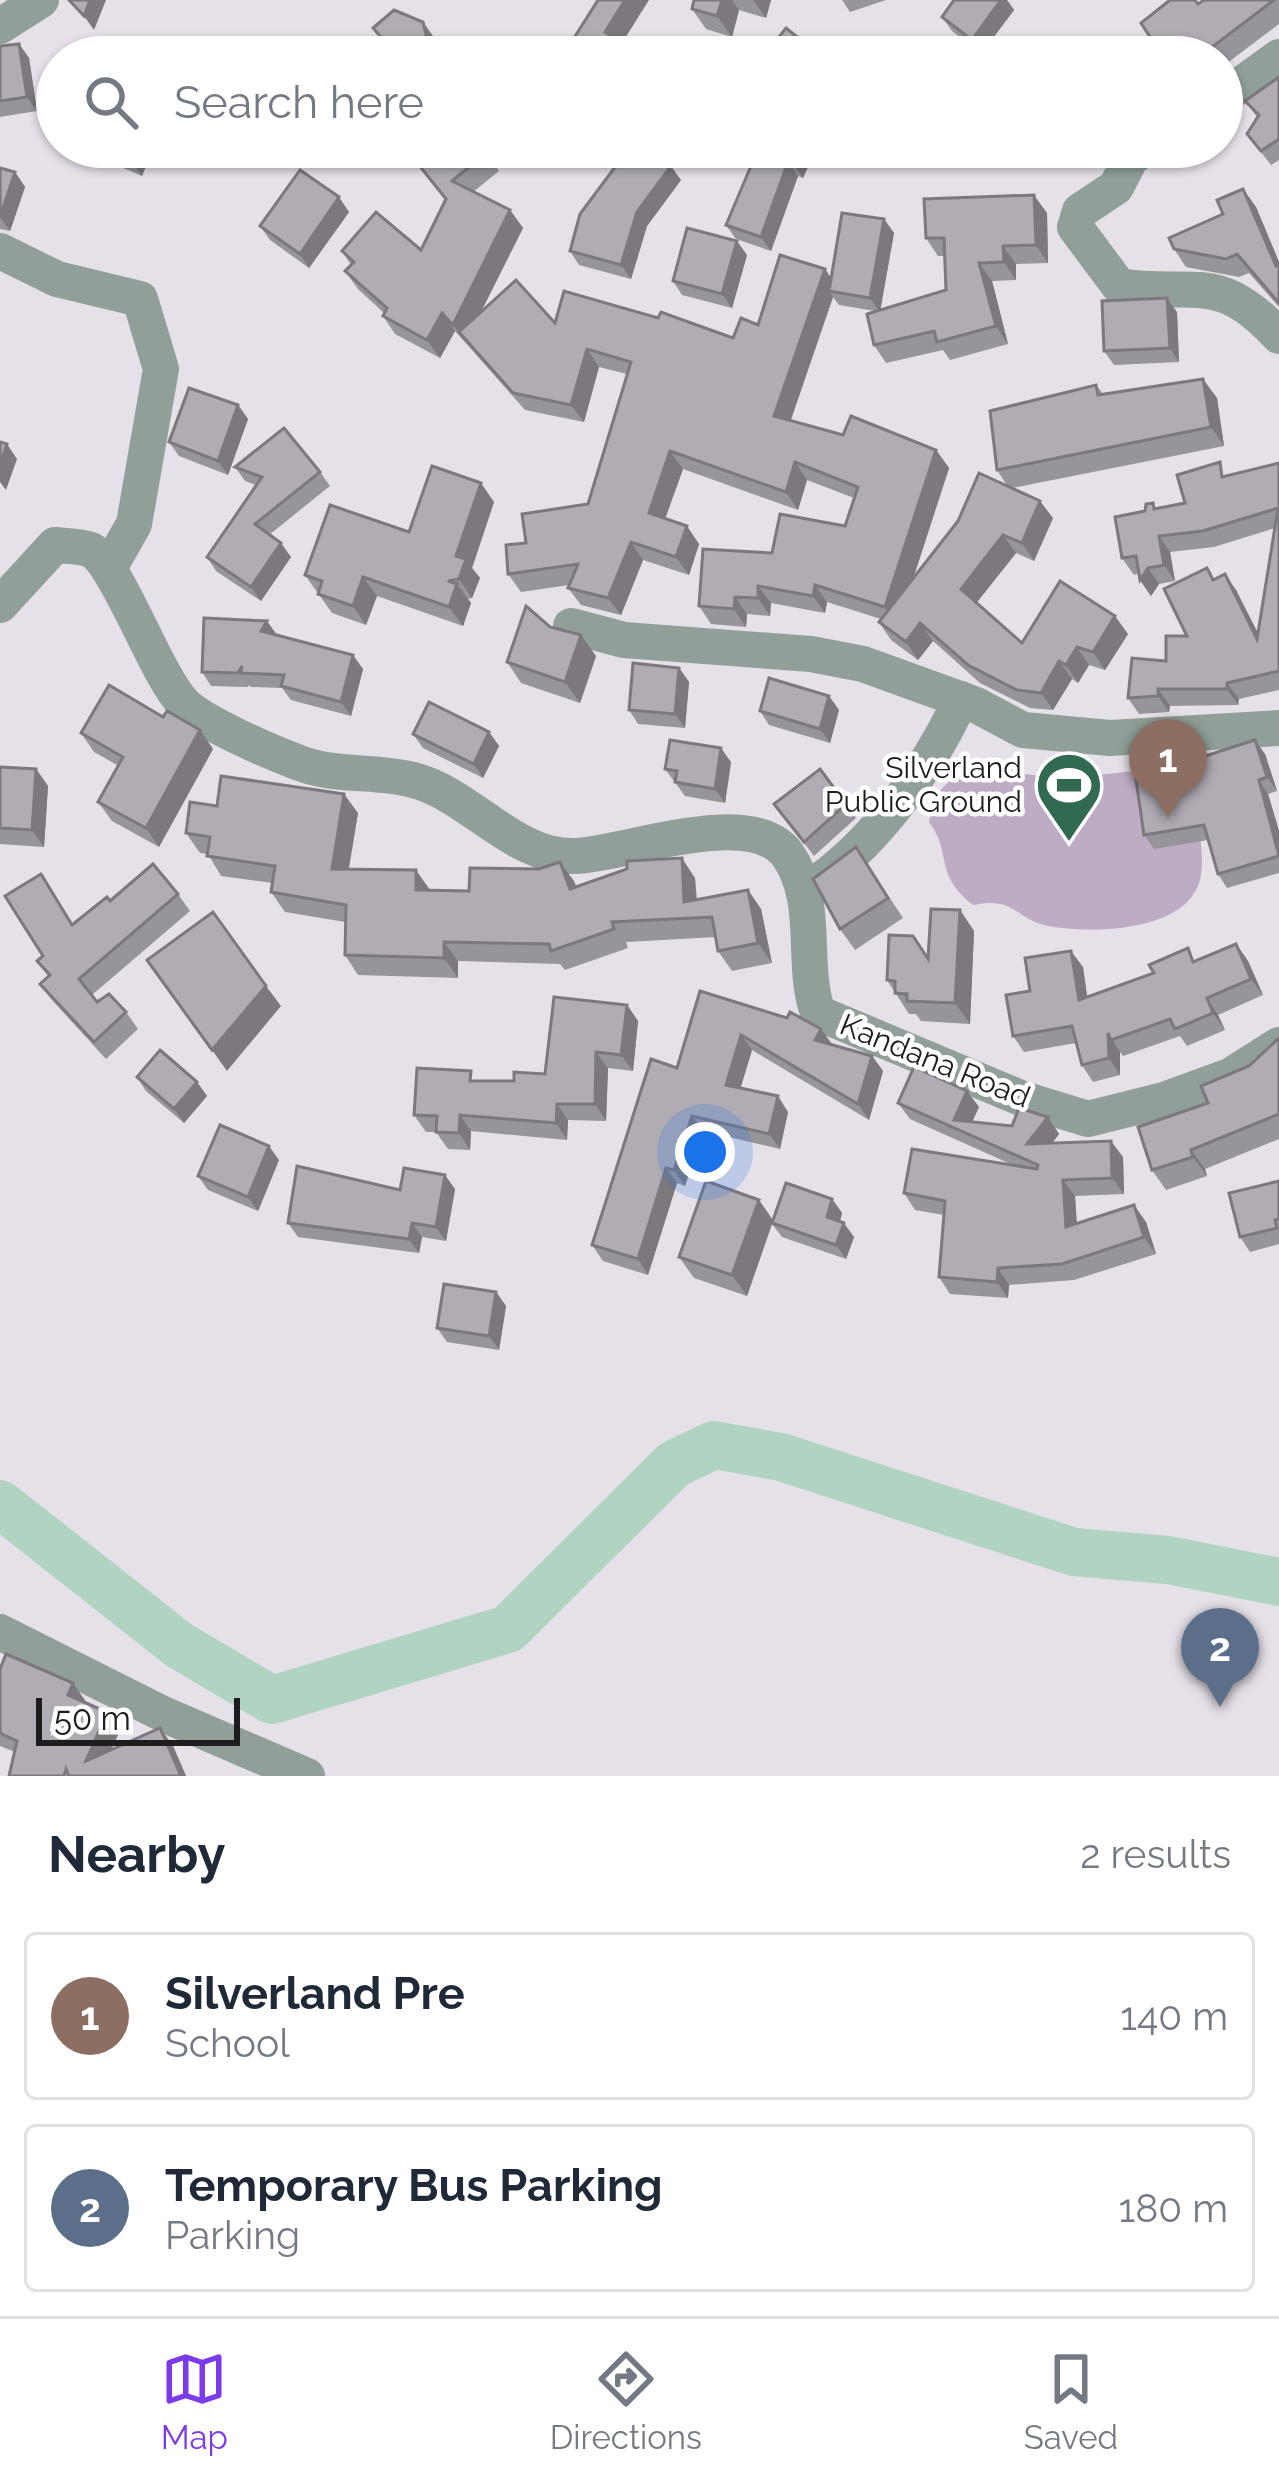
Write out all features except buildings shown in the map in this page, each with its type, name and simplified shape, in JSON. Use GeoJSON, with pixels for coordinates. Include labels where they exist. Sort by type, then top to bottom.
{"type":"FeatureCollection","features":[{"type":"Feature","properties":{"kind":"street"},"geometry":{"type":"LineString","coordinates":[[0,26],[40,0]]}},
{"type":"Feature","properties":{"kind":"street"},"geometry":{"type":"LineString","coordinates":[[1243,83],[1279,57]]}},
{"type":"Feature","properties":{"kind":"street"},"geometry":{"type":"LineString","coordinates":[[1125,168],[1116,187],[1080,211],[1076,227],[1119,286],[1208,287],[1258,315],[1279,336]]}},
{"type":"Feature","properties":{"kind":"street"},"geometry":{"type":"LineString","coordinates":[[0,250],[57,279],[140,299],[160,369],[134,524],[109,568],[91,550],[55,545],[0,605]]}},
{"type":"Feature","properties":{"kind":"street","name":"Kandana Road"},"geometry":{"type":"LineString","coordinates":[[109,568],[154,664],[187,708],[301,764],[417,780],[528,845],[573,857],[708,832],[767,840],[786,853],[801,889],[818,1013],[1023,1099],[1088,1119],[1117,1114],[1230,1076],[1279,1045]]}},
{"type":"Feature","properties":{"kind":"street"},"geometry":{"type":"LineString","coordinates":[[571,626],[623,640],[811,654],[863,664],[961,699],[1023,730],[1088,738],[1279,728]]}},
{"type":"Feature","properties":{"kind":"street"},"geometry":{"type":"LineString","coordinates":[[801,889],[828,874],[872,835],[941,740],[961,699]]}},
{"type":"Feature","properties":{"kind":"street"},"geometry":{"type":"LineString","coordinates":[[0,1632],[164,1714],[307,1776]]}},
{"type":"Feature","properties":{"kind":"shaded area","name":"Silverland Public Ground"},"geometry":{"type":"Polygon","coordinates":[[[1187,764],[1200,834],[1201,875],[1194,894],[1179,909],[1137,925],[1089,930],[1048,926],[1007,906],[973,905],[953,883],[929,822],[936,798],[947,783],[963,775],[981,771],[1078,776],[1187,764]]]}},
{"type":"Feature","properties":{"kind":"waterway"},"geometry":{"type":"LineString","coordinates":[[0,1504],[179,1645],[272,1700],[508,1629],[674,1464],[714,1445],[781,1457],[1074,1552],[1168,1560],[1279,1582]]}},
{"type":"Feature","properties":{"kind":"place","name":"Silverland Pre"},"geometry":{"type":"Point","coordinates":[1168,818]}},
{"type":"Feature","properties":{"kind":"place","name":"Silverland Public Ground"},"geometry":{"type":"Point","coordinates":[1069,844]}},
{"type":"Feature","properties":{"kind":"place","name":"Temporary Bus Parking"},"geometry":{"type":"Point","coordinates":[1220,1707]}}]}
